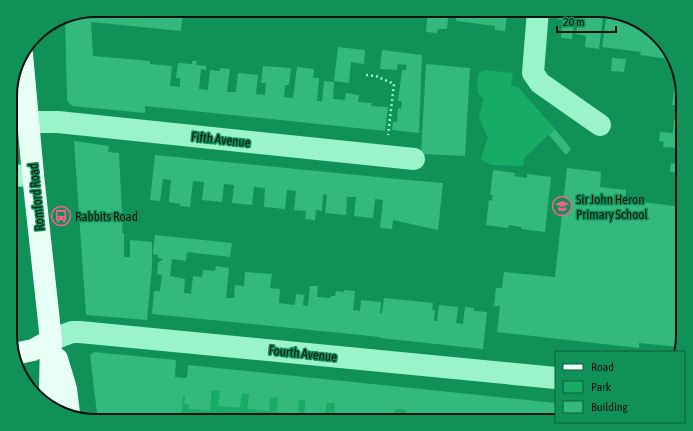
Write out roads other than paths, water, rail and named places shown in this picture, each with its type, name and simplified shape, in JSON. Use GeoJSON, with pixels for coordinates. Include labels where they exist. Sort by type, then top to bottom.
{"type":"FeatureCollection","features":[{"type":"Feature","properties":{"kind":"main road","name":"Romford Road"},"geometry":{"type":"LineString","coordinates":[[23,66],[51,340],[51,400]]}},
{"type":"Feature","properties":{"kind":"main road","name":"Romford Road"},"geometry":{"type":"LineString","coordinates":[[51,340],[66,389],[68,409]]}},
{"type":"Feature","properties":{"kind":"main road"},"geometry":{"type":"LineString","coordinates":[[20,353],[33,350],[51,340]]}},
{"type":"Feature","properties":{"kind":"street"},"geometry":{"type":"LineString","coordinates":[[537,17],[533,73],[540,83],[600,125]]}},
{"type":"Feature","properties":{"kind":"street","name":"Fifth Avenue"},"geometry":{"type":"LineString","coordinates":[[28,122],[58,122],[414,159]]}},
{"type":"Feature","properties":{"kind":"street"},"geometry":{"type":"LineString","coordinates":[[17,176],[33,175]]}},
{"type":"Feature","properties":{"kind":"street","name":"Fourth Avenue"},"geometry":{"type":"LineString","coordinates":[[51,340],[72,332],[80,332],[555,378]]}},
{"type":"Feature","properties":{"kind":"place","name":"Sir John Heron Primary School"},"geometry":{"type":"Point","coordinates":[562,206]}},
{"type":"Feature","properties":{"kind":"place","name":"Rabbits Road"},"geometry":{"type":"Point","coordinates":[61,216]}}]}
